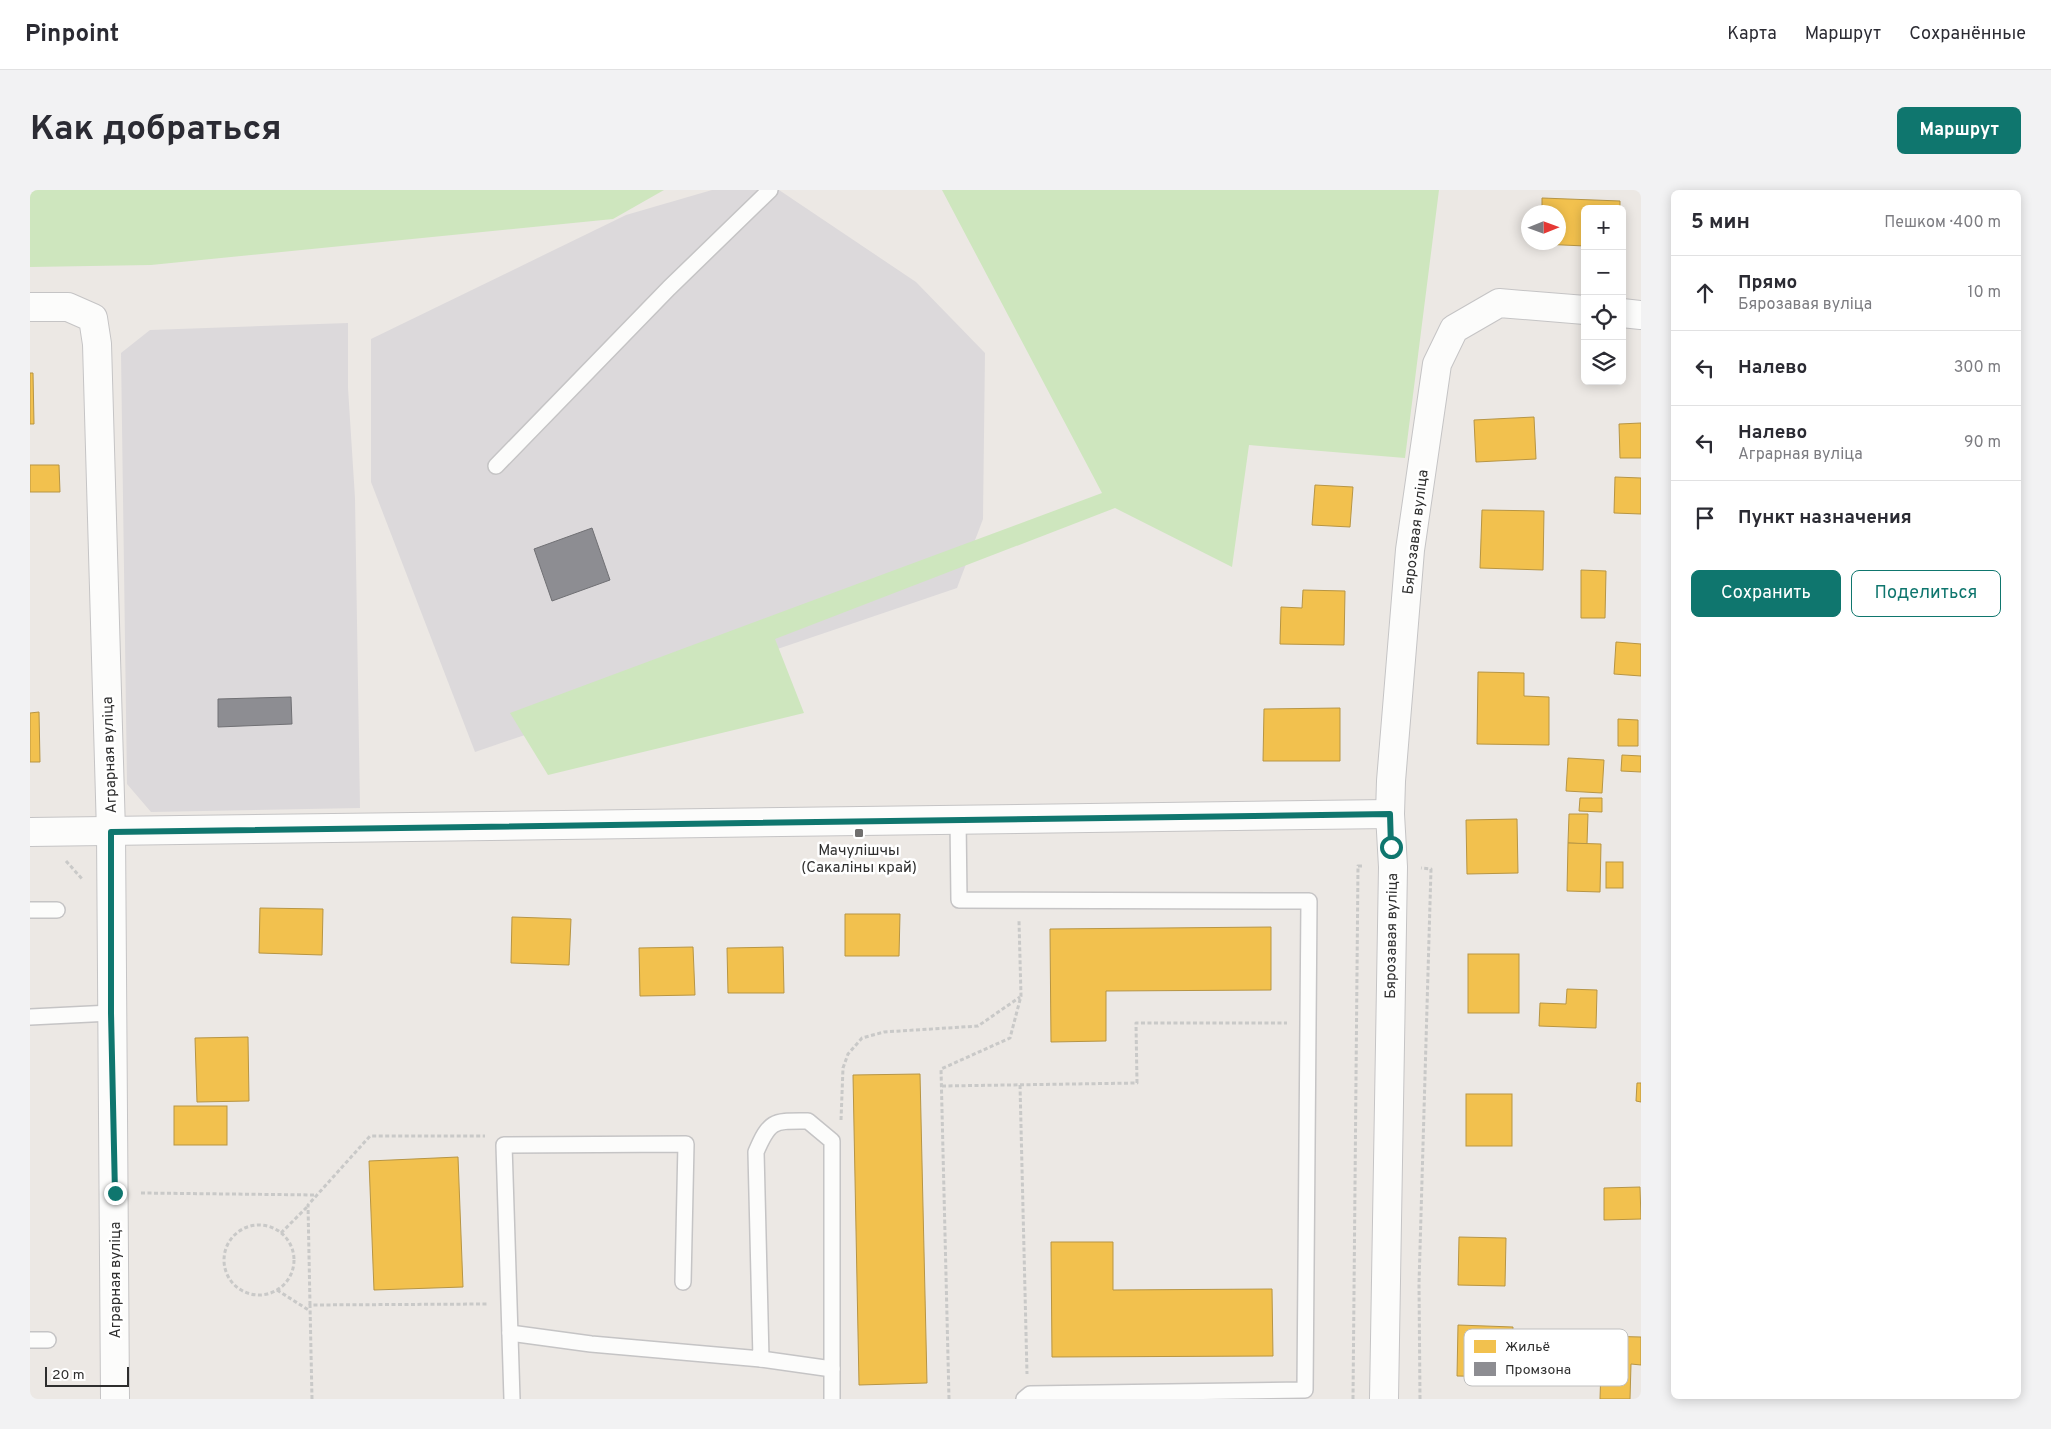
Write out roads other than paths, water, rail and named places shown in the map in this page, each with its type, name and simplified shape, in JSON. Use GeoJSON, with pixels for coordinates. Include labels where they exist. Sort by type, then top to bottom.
{"type":"FeatureCollection","features":[{"type":"Feature","properties":{"kind":"street","name":"Бярозавая вуліца"},"geometry":{"type":"LineString","coordinates":[[1384,1399],[1392,867],[1390,814],[1396,713],[1410,550],[1437,364],[1454,329],[1499,303],[1581,310]]}},
{"type":"Feature","properties":{"kind":"street","name":"Аграрная вуліца"},"geometry":{"type":"LineString","coordinates":[[30,308],[68,307],[93,318],[98,344],[111,832],[115,1399]]}},
{"type":"Feature","properties":{"kind":"street"},"geometry":{"type":"LineString","coordinates":[[1626,313],[1641,315]]}},
{"type":"Feature","properties":{"kind":"street"},"geometry":{"type":"LineString","coordinates":[[30,832],[1390,814]]}},
{"type":"Feature","properties":{"kind":"lane"},"geometry":{"type":"LineString","coordinates":[[496,466],[669,288],[770,190]]}},
{"type":"Feature","properties":{"kind":"lane"},"geometry":{"type":"LineString","coordinates":[[958,819],[959,900],[1309,901],[1305,1390],[1030,1394],[1024,1399]]}},
{"type":"Feature","properties":{"kind":"lane"},"geometry":{"type":"LineString","coordinates":[[30,910],[57,910]]}},
{"type":"Feature","properties":{"kind":"lane"},"geometry":{"type":"LineString","coordinates":[[30,1017],[111,1013]]}},
{"type":"Feature","properties":{"kind":"lane"},"geometry":{"type":"LineString","coordinates":[[761,1359],[756,1152],[764,1133],[779,1121],[808,1121],[832,1141],[832,1399]]}},
{"type":"Feature","properties":{"kind":"lane"},"geometry":{"type":"LineString","coordinates":[[512,1399],[504,1145],[686,1144],[683,1282]]}},
{"type":"Feature","properties":{"kind":"lane"},"geometry":{"type":"LineString","coordinates":[[510,1332],[591,1344],[761,1359],[832,1369]]}},
{"type":"Feature","properties":{"kind":"lane"},"geometry":{"type":"LineString","coordinates":[[30,1340],[48,1340]]}},
{"type":"Feature","properties":{"kind":"place","name":"Мачулішчы (Сакаліны край)"},"geometry":{"type":"Point","coordinates":[859,833]}}]}
